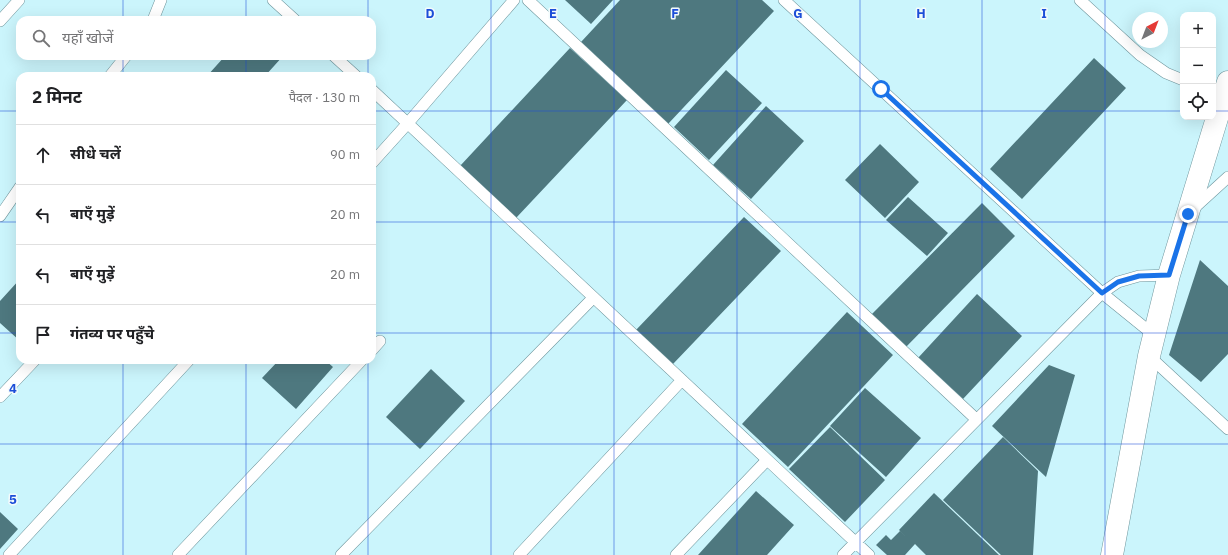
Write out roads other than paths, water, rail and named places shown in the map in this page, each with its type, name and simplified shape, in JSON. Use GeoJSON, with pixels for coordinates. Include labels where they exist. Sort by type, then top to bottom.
{"type":"FeatureCollection","features":[{"type":"Feature","properties":{"kind":"street"},"geometry":{"type":"LineString","coordinates":[[1112,555],[1152,346],[1169,275],[1188,214],[1222,86]]}},
{"type":"Feature","properties":{"kind":"lane"},"geometry":{"type":"LineString","coordinates":[[0,21],[19,0]]}},
{"type":"Feature","properties":{"kind":"lane"},"geometry":{"type":"LineString","coordinates":[[155,16],[161,0]]}},
{"type":"Feature","properties":{"kind":"lane"},"geometry":{"type":"LineString","coordinates":[[272,0],[290,16]]}},
{"type":"Feature","properties":{"kind":"lane"},"geometry":{"type":"LineString","coordinates":[[376,158],[408,123],[514,0]]}},
{"type":"Feature","properties":{"kind":"lane"},"geometry":{"type":"LineString","coordinates":[[528,0],[976,419]]}},
{"type":"Feature","properties":{"kind":"lane"},"geometry":{"type":"LineString","coordinates":[[784,0],[1102,293],[1228,429]]}},
{"type":"Feature","properties":{"kind":"lane"},"geometry":{"type":"LineString","coordinates":[[1080,0],[1140,55],[1166,74],[1180,79]]}},
{"type":"Feature","properties":{"kind":"lane"},"geometry":{"type":"LineString","coordinates":[[113,72],[123,60]]}},
{"type":"Feature","properties":{"kind":"lane"},"geometry":{"type":"LineString","coordinates":[[338,60],[352,72]]}},
{"type":"Feature","properties":{"kind":"lane"},"geometry":{"type":"LineString","coordinates":[[376,94],[869,555]]}},
{"type":"Feature","properties":{"kind":"lane"},"geometry":{"type":"LineString","coordinates":[[1188,214],[1228,177]]}},
{"type":"Feature","properties":{"kind":"lane"},"geometry":{"type":"LineString","coordinates":[[0,216],[16,193]]}},
{"type":"Feature","properties":{"kind":"lane"},"geometry":{"type":"LineString","coordinates":[[843,555],[1102,293],[1118,282],[1139,276],[1169,275]]}},
{"type":"Feature","properties":{"kind":"lane"},"geometry":{"type":"LineString","coordinates":[[341,555],[593,298]]}},
{"type":"Feature","properties":{"kind":"lane"},"geometry":{"type":"LineString","coordinates":[[376,346],[380,341]]}},
{"type":"Feature","properties":{"kind":"lane"},"geometry":{"type":"LineString","coordinates":[[0,397],[31,364]]}},
{"type":"Feature","properties":{"kind":"lane"},"geometry":{"type":"LineString","coordinates":[[9,555],[185,364]]}},
{"type":"Feature","properties":{"kind":"lane"},"geometry":{"type":"LineString","coordinates":[[178,555],[358,364]]}},
{"type":"Feature","properties":{"kind":"lane"},"geometry":{"type":"LineString","coordinates":[[520,555],[682,380]]}},
{"type":"Feature","properties":{"kind":"lane"},"geometry":{"type":"LineString","coordinates":[[676,555],[768,460]]}}]}
